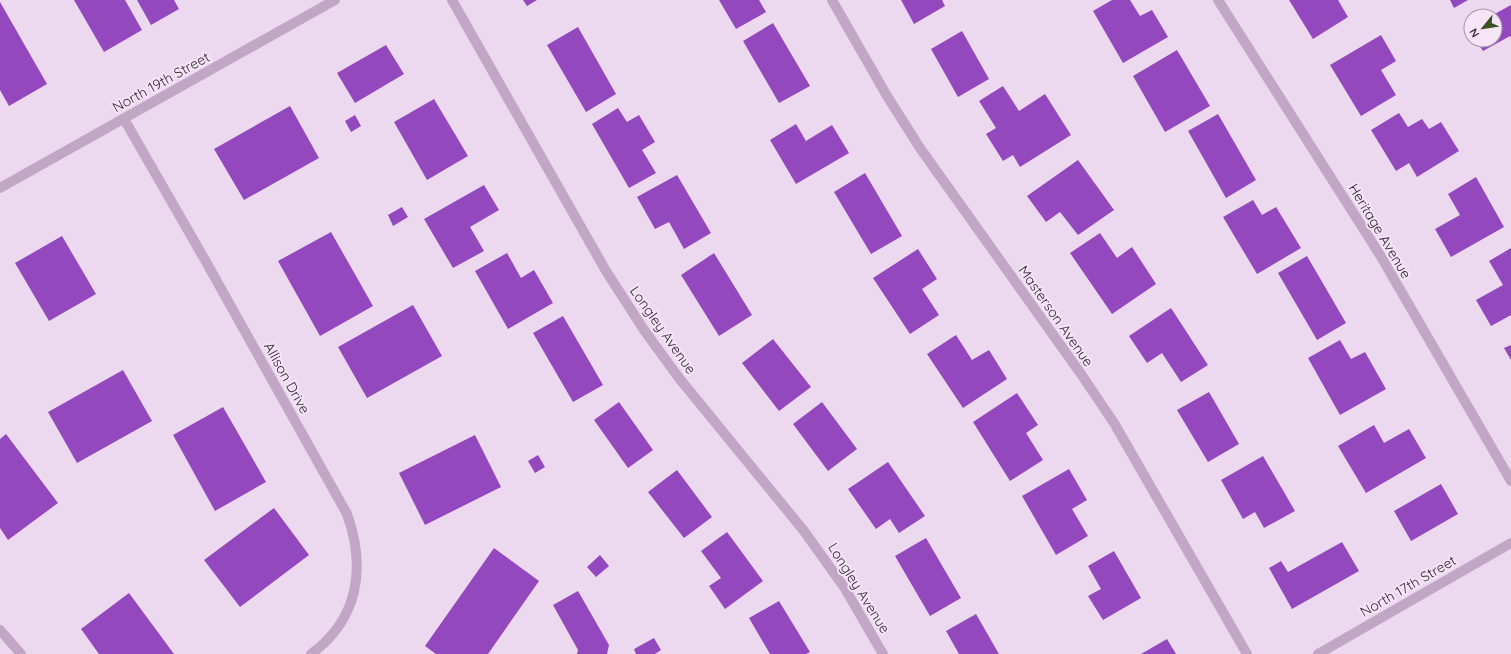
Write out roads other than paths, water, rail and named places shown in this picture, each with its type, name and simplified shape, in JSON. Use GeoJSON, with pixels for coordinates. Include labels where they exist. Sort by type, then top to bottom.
{"type":"FeatureCollection","features":[{"type":"Feature","properties":{"kind":"street","name":"North 19th Street"},"geometry":{"type":"LineString","coordinates":[[0,188],[335,0]]}},
{"type":"Feature","properties":{"kind":"street","name":"Longley Avenue"},"geometry":{"type":"LineString","coordinates":[[452,0],[606,271],[639,323],[679,378],[804,530],[844,587],[883,654]]}},
{"type":"Feature","properties":{"kind":"street","name":"Masterson Avenue"},"geometry":{"type":"LineString","coordinates":[[832,0],[880,85],[920,148],[1114,423],[1247,654]]}},
{"type":"Feature","properties":{"kind":"street","name":"Heritage Avenue"},"geometry":{"type":"LineString","coordinates":[[1218,0],[1376,250],[1511,481]]}},
{"type":"Feature","properties":{"kind":"street","name":"Allison Drive"},"geometry":{"type":"LineString","coordinates":[[124,119],[205,260],[347,514],[354,533],[357,555],[357,576],[353,598],[347,614],[339,628],[311,654]]}},
{"type":"Feature","properties":{"kind":"street","name":"North 17th Street"},"geometry":{"type":"LineString","coordinates":[[1318,654],[1511,543]]}},
{"type":"Feature","properties":{"kind":"street"},"geometry":{"type":"LineString","coordinates":[[0,630],[21,654]]}}]}
